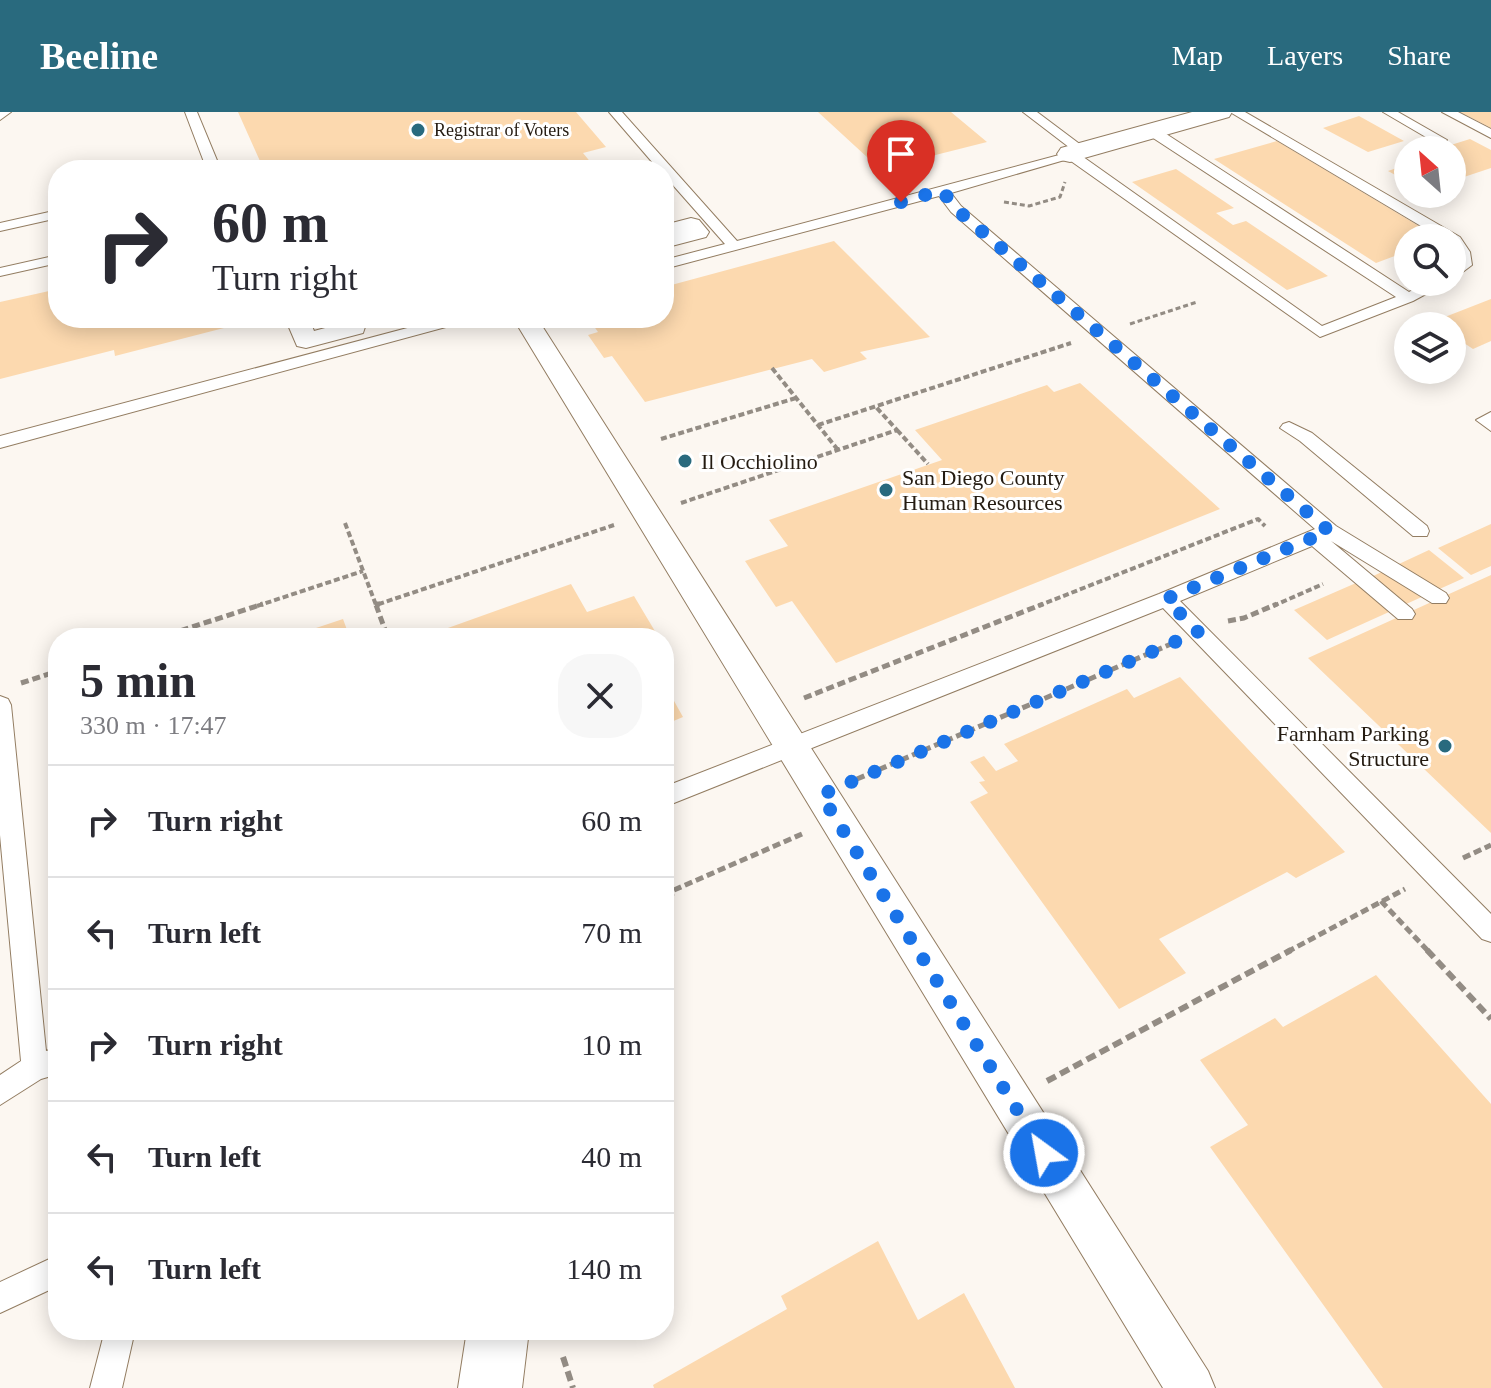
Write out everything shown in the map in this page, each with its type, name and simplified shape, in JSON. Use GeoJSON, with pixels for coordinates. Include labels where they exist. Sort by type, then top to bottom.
{"type":"FeatureCollection","features":[{"type":"Feature","properties":{"kind":"street"},"geometry":{"type":"LineString","coordinates":[[1076,152],[1220,112]]}},
{"type":"Feature","properties":{"kind":"street"},"geometry":{"type":"LineString","coordinates":[[674,229],[691,225],[698,232],[674,238]]}},
{"type":"Feature","properties":{"kind":"street"},"geometry":{"type":"LineString","coordinates":[[301,328],[306,341],[354,328]]}},
{"type":"Feature","properties":{"kind":"street"},"geometry":{"type":"LineString","coordinates":[[531,328],[1191,1388]]}},
{"type":"Feature","properties":{"kind":"street"},"geometry":{"type":"LineString","coordinates":[[490,1388],[497,1340]]}},
{"type":"Feature","properties":{"kind":"lane"},"geometry":{"type":"LineString","coordinates":[[0,116],[5,112]]}},
{"type":"Feature","properties":{"kind":"lane"},"geometry":{"type":"LineString","coordinates":[[191,112],[210,160]]}},
{"type":"Feature","properties":{"kind":"lane"},"geometry":{"type":"LineString","coordinates":[[615,112],[658,160]]}},
{"type":"Feature","properties":{"kind":"lane"},"geometry":{"type":"LineString","coordinates":[[1029,112],[1076,152],[1320,332],[1412,296]]}},
{"type":"Feature","properties":{"kind":"lane"},"geometry":{"type":"LineString","coordinates":[[1236,112],[1428,224]]}},
{"type":"Feature","properties":{"kind":"lane"},"geometry":{"type":"LineString","coordinates":[[1389,112],[1434,136]]}},
{"type":"Feature","properties":{"kind":"lane"},"geometry":{"type":"LineString","coordinates":[[1448,112],[1491,134]]}},
{"type":"Feature","properties":{"kind":"lane"},"geometry":{"type":"LineString","coordinates":[[1152,131],[1408,298]]}},
{"type":"Feature","properties":{"kind":"lane"},"geometry":{"type":"LineString","coordinates":[[674,262],[1076,152]]}},
{"type":"Feature","properties":{"kind":"lane"},"geometry":{"type":"LineString","coordinates":[[674,178],[734,246]]}},
{"type":"Feature","properties":{"kind":"lane"},"geometry":{"type":"LineString","coordinates":[[942,190],[956,209],[1101,333],[1322,534],[1405,614]]}},
{"type":"Feature","properties":{"kind":"lane"},"geometry":{"type":"LineString","coordinates":[[0,227],[48,216]]}},
{"type":"Feature","properties":{"kind":"lane"},"geometry":{"type":"LineString","coordinates":[[0,272],[48,261]]}},
{"type":"Feature","properties":{"kind":"lane"},"geometry":{"type":"LineString","coordinates":[[0,442],[426,328]]}},
{"type":"Feature","properties":{"kind":"lane"},"geometry":{"type":"LineString","coordinates":[[1491,417],[1485,420],[1491,425]]}},
{"type":"Feature","properties":{"kind":"lane"},"geometry":{"type":"LineString","coordinates":[[1289,428],[1306,437],[1420,531]]}},
{"type":"Feature","properties":{"kind":"lane"},"geometry":{"type":"LineString","coordinates":[[674,795],[1322,534]]}},
{"type":"Feature","properties":{"kind":"lane"},"geometry":{"type":"LineString","coordinates":[[1322,534],[1439,598]]}},
{"type":"Feature","properties":{"kind":"lane"},"geometry":{"type":"LineString","coordinates":[[1166,599],[1491,931]]}},
{"type":"Feature","properties":{"kind":"lane"},"geometry":{"type":"LineString","coordinates":[[0,1091],[47,1064],[24,973],[6,695]]}},
{"type":"Feature","properties":{"kind":"lane"},"geometry":{"type":"LineString","coordinates":[[0,1298],[48,1275]]}},
{"type":"Feature","properties":{"kind":"lane"},"geometry":{"type":"LineString","coordinates":[[106,1388],[118,1340]]}},
{"type":"Feature","properties":{"kind":"path"},"geometry":{"type":"LineString","coordinates":[[818,425],[1197,302]]}},
{"type":"Feature","properties":{"kind":"path"},"geometry":{"type":"LineString","coordinates":[[772,368],[838,450]]}},
{"type":"Feature","properties":{"kind":"path"},"geometry":{"type":"LineString","coordinates":[[661,439],[796,398]]}},
{"type":"Feature","properties":{"kind":"path"},"geometry":{"type":"LineString","coordinates":[[897,430],[928,464]]}},
{"type":"Feature","properties":{"kind":"path"},"geometry":{"type":"LineString","coordinates":[[674,890],[829,806],[1198,632],[1244,618],[1328,582],[1258,519],[769,711]]}},
{"type":"Feature","properties":{"kind":"path"},"geometry":{"type":"LineString","coordinates":[[189,628],[363,571],[345,523]]}},
{"type":"Feature","properties":{"kind":"path"},"geometry":{"type":"LineString","coordinates":[[376,605],[384,628]]}},
{"type":"Feature","properties":{"kind":"path"},"geometry":{"type":"LineString","coordinates":[[6,695],[48,674]]}},
{"type":"Feature","properties":{"kind":"path"},"geometry":{"type":"LineString","coordinates":[[1012,1101],[1381,901],[1491,845]]}},
{"type":"Feature","properties":{"kind":"path"},"geometry":{"type":"LineString","coordinates":[[1381,901],[1491,1019]]}},
{"type":"Feature","properties":{"kind":"path"},"geometry":{"type":"LineString","coordinates":[[563,1357],[573,1388]]}},
{"type":"Feature","properties":{"kind":"building","name":"Registrar of Voters"},"geometry":{"type":"Polygon","coordinates":[[[238,112],[576,112],[606,147],[583,153],[589,160],[260,160],[238,112]]]}},
{"type":"Feature","properties":{"kind":"building"},"geometry":{"type":"Polygon","coordinates":[[[818,112],[951,112],[987,142],[880,169],[818,112]]]}},
{"type":"Feature","properties":{"kind":"building"},"geometry":{"type":"Polygon","coordinates":[[[1460,112],[1491,112],[1491,128],[1460,112]]]}},
{"type":"Feature","properties":{"kind":"building"},"geometry":{"type":"Polygon","coordinates":[[[1359,116],[1395,136],[1394,144],[1368,152],[1323,128],[1359,116]]]}},
{"type":"Feature","properties":{"kind":"building"},"geometry":{"type":"Polygon","coordinates":[[[1470,139],[1491,150],[1491,168],[1466,176],[1466,140],[1470,139]]]}},
{"type":"Feature","properties":{"kind":"building"},"geometry":{"type":"Polygon","coordinates":[[[1277,141],[1416,224],[1394,224],[1394,256],[1376,263],[1214,159],[1277,141]]]}},
{"type":"Feature","properties":{"kind":"building"},"geometry":{"type":"Polygon","coordinates":[[[1176,169],[1234,208],[1216,213],[1233,225],[1246,221],[1328,276],[1287,290],[1132,182],[1176,169]]]}},
{"type":"Feature","properties":{"kind":"building"},"geometry":{"type":"Polygon","coordinates":[[[834,241],[930,337],[860,352],[867,359],[824,372],[812,359],[645,402],[612,356],[604,358],[588,335],[598,332],[595,328],[674,328],[674,284],[834,241]]]}},
{"type":"Feature","properties":{"kind":"building"},"geometry":{"type":"Polygon","coordinates":[[[48,291],[48,328],[224,328],[115,356],[114,350],[0,379],[0,302],[48,291]]]}},
{"type":"Feature","properties":{"kind":"building"},"geometry":{"type":"Polygon","coordinates":[[[1491,299],[1491,341],[1473,349],[1466,344],[1466,312],[1458,312],[1491,299]]]}},
{"type":"Feature","properties":{"kind":"building"},"geometry":{"type":"Polygon","coordinates":[[[1080,383],[1220,509],[836,663],[792,601],[776,607],[745,561],[788,546],[769,520],[942,460],[915,430],[1047,385],[1054,392],[1080,383]]]}},
{"type":"Feature","properties":{"kind":"building"},"geometry":{"type":"Polygon","coordinates":[[[1491,524],[1491,566],[1471,575],[1438,548],[1491,524]]]}},
{"type":"Feature","properties":{"kind":"building"},"geometry":{"type":"Polygon","coordinates":[[[1429,550],[1464,578],[1404,605],[1371,577],[1429,550]]]}},
{"type":"Feature","properties":{"kind":"building","name":"Farnham Parking Structure"},"geometry":{"type":"Polygon","coordinates":[[[1491,575],[1491,833],[1308,658],[1491,575]]]}},
{"type":"Feature","properties":{"kind":"building"},"geometry":{"type":"Polygon","coordinates":[[[1356,583],[1389,612],[1327,640],[1294,610],[1356,583]]]}},
{"type":"Feature","properties":{"kind":"building"},"geometry":{"type":"Polygon","coordinates":[[[571,584],[587,612],[634,596],[653,628],[448,628],[571,584]]]}},
{"type":"Feature","properties":{"kind":"building"},"geometry":{"type":"Polygon","coordinates":[[[343,619],[346,628],[316,628],[343,619]]]}},
{"type":"Feature","properties":{"kind":"building"},"geometry":{"type":"Polygon","coordinates":[[[1180,677],[1345,852],[1296,878],[1287,872],[1159,939],[1186,973],[1119,1009],[970,802],[988,793],[979,782],[985,781],[970,762],[984,756],[996,771],[1018,761],[1004,744],[1127,689],[1134,698],[1180,677]]]}},
{"type":"Feature","properties":{"kind":"building"},"geometry":{"type":"Polygon","coordinates":[[[674,701],[683,717],[674,721],[674,701]]]}},
{"type":"Feature","properties":{"kind":"building"},"geometry":{"type":"Polygon","coordinates":[[[1376,975],[1491,1104],[1491,1388],[1383,1388],[1210,1147],[1248,1125],[1200,1060],[1275,1018],[1283,1027],[1376,975]]]}},
{"type":"Feature","properties":{"kind":"building"},"geometry":{"type":"Polygon","coordinates":[[[878,1241],[918,1320],[964,1293],[1015,1388],[654,1388],[653,1385],[787,1309],[781,1296],[878,1241]]]}},
{"type":"Feature","properties":{"kind":"place","name":"Registrar of Voters"},"geometry":{"type":"Point","coordinates":[418,130]}},
{"type":"Feature","properties":{"kind":"place","name":"Il Occhiolino"},"geometry":{"type":"Point","coordinates":[685,461]}},
{"type":"Feature","properties":{"kind":"place","name":"San Diego County Human Resources"},"geometry":{"type":"Point","coordinates":[886,490]}},
{"type":"Feature","properties":{"kind":"place","name":"Farnham Parking Structure"},"geometry":{"type":"Point","coordinates":[1445,746]}},
{"type":"Feature","properties":{"kind":"route"},"geometry":{"type":"LineString","coordinates":[[901,202],[942,190],[956,209],[1329,531],[1166,599],[1198,632],[821,795],[1044,1153]]}}]}
